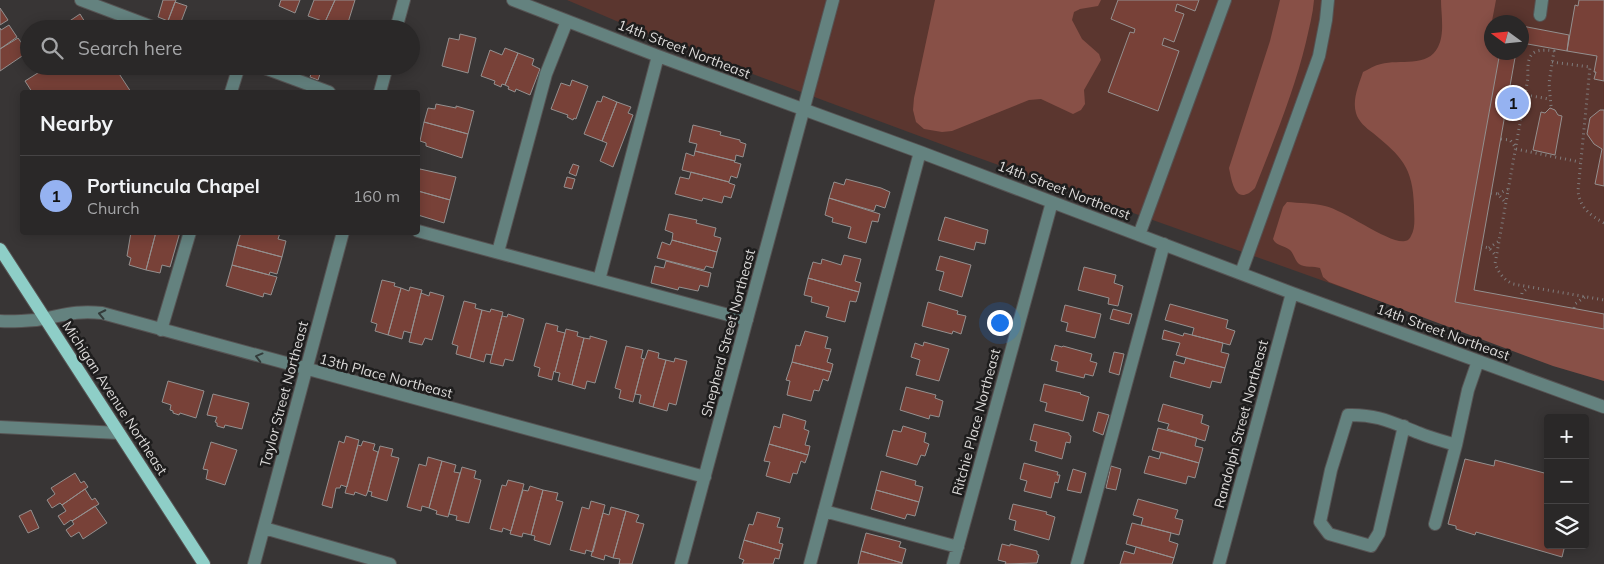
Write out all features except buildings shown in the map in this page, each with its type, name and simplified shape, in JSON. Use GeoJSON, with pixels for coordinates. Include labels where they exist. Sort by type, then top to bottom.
{"type":"FeatureCollection","features":[{"type":"Feature","properties":{"kind":"main road","name":"Michigan Avenue Northeast"},"geometry":{"type":"LineString","coordinates":[[0,249],[204,564]]}},
{"type":"Feature","properties":{"kind":"street"},"geometry":{"type":"LineString","coordinates":[[81,0],[134,20]]}},
{"type":"Feature","properties":{"kind":"street"},"geometry":{"type":"LineString","coordinates":[[398,20],[404,0]]}},
{"type":"Feature","properties":{"kind":"street","name":"14th Street Northeast"},"geometry":{"type":"LineString","coordinates":[[514,0],[658,56],[920,152],[1292,293],[1604,407]]}},
{"type":"Feature","properties":{"kind":"street","name":"Shepherd Street Northeast"},"geometry":{"type":"LineString","coordinates":[[682,564],[833,0]]}},
{"type":"Feature","properties":{"kind":"street"},"geometry":{"type":"LineString","coordinates":[[1139,235],[1225,0]]}},
{"type":"Feature","properties":{"kind":"street"},"geometry":{"type":"LineString","coordinates":[[1241,273],[1319,56],[1328,0]]}},
{"type":"Feature","properties":{"kind":"street"},"geometry":{"type":"LineString","coordinates":[[1540,15],[1542,0]]}},
{"type":"Feature","properties":{"kind":"street"},"geometry":{"type":"LineString","coordinates":[[498,252],[546,74],[567,21]]}},
{"type":"Feature","properties":{"kind":"street"},"geometry":{"type":"LineString","coordinates":[[600,280],[658,56]]}},
{"type":"Feature","properties":{"kind":"street"},"geometry":{"type":"LineString","coordinates":[[232,90],[236,75]]}},
{"type":"Feature","properties":{"kind":"street"},"geometry":{"type":"LineString","coordinates":[[283,75],[324,90]]}},
{"type":"Feature","properties":{"kind":"street"},"geometry":{"type":"LineString","coordinates":[[381,90],[385,75]]}},
{"type":"Feature","properties":{"kind":"street"},"geometry":{"type":"LineString","coordinates":[[810,564],[920,152]]}},
{"type":"Feature","properties":{"kind":"street","name":"Ritchie Place Northeast"},"geometry":{"type":"LineString","coordinates":[[953,564],[1052,202]]}},
{"type":"Feature","properties":{"kind":"street"},"geometry":{"type":"LineString","coordinates":[[420,232],[747,320]]}},
{"type":"Feature","properties":{"kind":"street"},"geometry":{"type":"LineString","coordinates":[[161,330],[189,235]]}},
{"type":"Feature","properties":{"kind":"street","name":"Taylor Street Northeast"},"geometry":{"type":"LineString","coordinates":[[254,564],[342,235]]}},
{"type":"Feature","properties":{"kind":"street"},"geometry":{"type":"LineString","coordinates":[[1077,564],[1164,244]]}},
{"type":"Feature","properties":{"kind":"street","name":"Randolph Street Northeast"},"geometry":{"type":"LineString","coordinates":[[1220,564],[1292,293]]}},
{"type":"Feature","properties":{"kind":"street","name":"13th Place Northeast"},"geometry":{"type":"LineString","coordinates":[[0,321],[45,318],[67,312],[102,313],[705,477]]}},
{"type":"Feature","properties":{"kind":"street"},"geometry":{"type":"LineString","coordinates":[[1435,524],[1468,390],[1478,361]]}},
{"type":"Feature","properties":{"kind":"street"},"geometry":{"type":"LineString","coordinates":[[1404,426],[1379,533],[1370,546],[1329,534],[1320,522],[1331,470],[1348,414],[1366,414],[1404,426],[1418,433],[1456,445]]}},
{"type":"Feature","properties":{"kind":"street"},"geometry":{"type":"LineString","coordinates":[[0,427],[119,432]]}},
{"type":"Feature","properties":{"kind":"street"},"geometry":{"type":"LineString","coordinates":[[824,511],[958,547]]}},
{"type":"Feature","properties":{"kind":"street"},"geometry":{"type":"LineString","coordinates":[[264,528],[390,564]]}},
{"type":"Feature","properties":{"kind":"path"},"geometry":{"type":"LineString","coordinates":[[1551,106],[1549,83],[1554,50],[1536,51],[1531,55],[1527,64],[1528,78],[1495,264],[1507,281],[1604,300]]}},
{"type":"Feature","properties":{"kind":"path"},"geometry":{"type":"LineString","coordinates":[[1552,62],[1590,68],[1578,190],[1579,198],[1587,212],[1604,223]]}},
{"type":"Feature","properties":{"kind":"path"},"geometry":{"type":"LineString","coordinates":[[1510,88],[1520,90],[1525,96],[1550,99]]}},
{"type":"Feature","properties":{"kind":"path"},"geometry":{"type":"LineString","coordinates":[[1501,139],[1510,140],[1518,136]]}},
{"type":"Feature","properties":{"kind":"path"},"geometry":{"type":"LineString","coordinates":[[1510,140],[1516,149],[1580,162]]}},
{"type":"Feature","properties":{"kind":"path"},"geometry":{"type":"LineString","coordinates":[[1491,193],[1498,194],[1508,189]]}},
{"type":"Feature","properties":{"kind":"path"},"geometry":{"type":"LineString","coordinates":[[1498,194],[1506,203]]}},
{"type":"Feature","properties":{"kind":"path"},"geometry":{"type":"LineString","coordinates":[[1489,248],[1499,241]]}},
{"type":"Feature","properties":{"kind":"path"},"geometry":{"type":"LineString","coordinates":[[1481,246],[1489,248],[1496,256]]}},
{"type":"Feature","properties":{"kind":"path"},"geometry":{"type":"LineString","coordinates":[[1517,284],[1522,293]]}},
{"type":"Feature","properties":{"kind":"path"},"geometry":{"type":"LineString","coordinates":[[1520,299],[1522,293],[1529,286]]}},
{"type":"Feature","properties":{"kind":"path"},"geometry":{"type":"LineString","coordinates":[[1569,294],[1574,306],[1585,297]]}},
{"type":"Feature","properties":{"kind":"shaded area"},"geometry":{"type":"Polygon","coordinates":[[[567,0],[1604,0],[1604,381],[965,153],[661,40],[567,0]]]}},
{"type":"Feature","properties":{"kind":"shaded area"},"geometry":{"type":"Polygon","coordinates":[[[935,0],[1101,0],[1098,6],[1074,12],[1072,20],[1082,39],[1099,54],[1101,60],[1084,90],[1085,104],[1081,110],[1073,114],[1041,99],[1029,100],[952,131],[942,132],[924,129],[916,122],[913,110],[914,98],[935,0]]]}},
{"type":"Feature","properties":{"kind":"shaded area"},"geometry":{"type":"Polygon","coordinates":[[[1280,0],[1314,0],[1312,16],[1290,98],[1255,188],[1243,195],[1236,191],[1229,168],[1270,41],[1280,0]]]}},
{"type":"Feature","properties":{"kind":"shaded area"},"geometry":{"type":"Polygon","coordinates":[[[1441,0],[1496,0],[1493,15],[1484,15],[1484,60],[1499,60],[1455,302],[1604,329],[1604,381],[1553,366],[1329,282],[1323,277],[1320,268],[1299,264],[1288,248],[1276,243],[1273,239],[1283,207],[1287,202],[1325,206],[1389,238],[1405,241],[1410,238],[1414,229],[1414,217],[1413,193],[1408,172],[1398,156],[1360,122],[1355,108],[1355,97],[1363,72],[1372,67],[1388,63],[1412,62],[1427,58],[1433,54],[1440,42],[1442,24],[1441,0]]]}},
{"type":"Feature","properties":{"kind":"place","name":"Portiuncula Chapel"},"geometry":{"type":"Point","coordinates":[1513,103]}}]}
